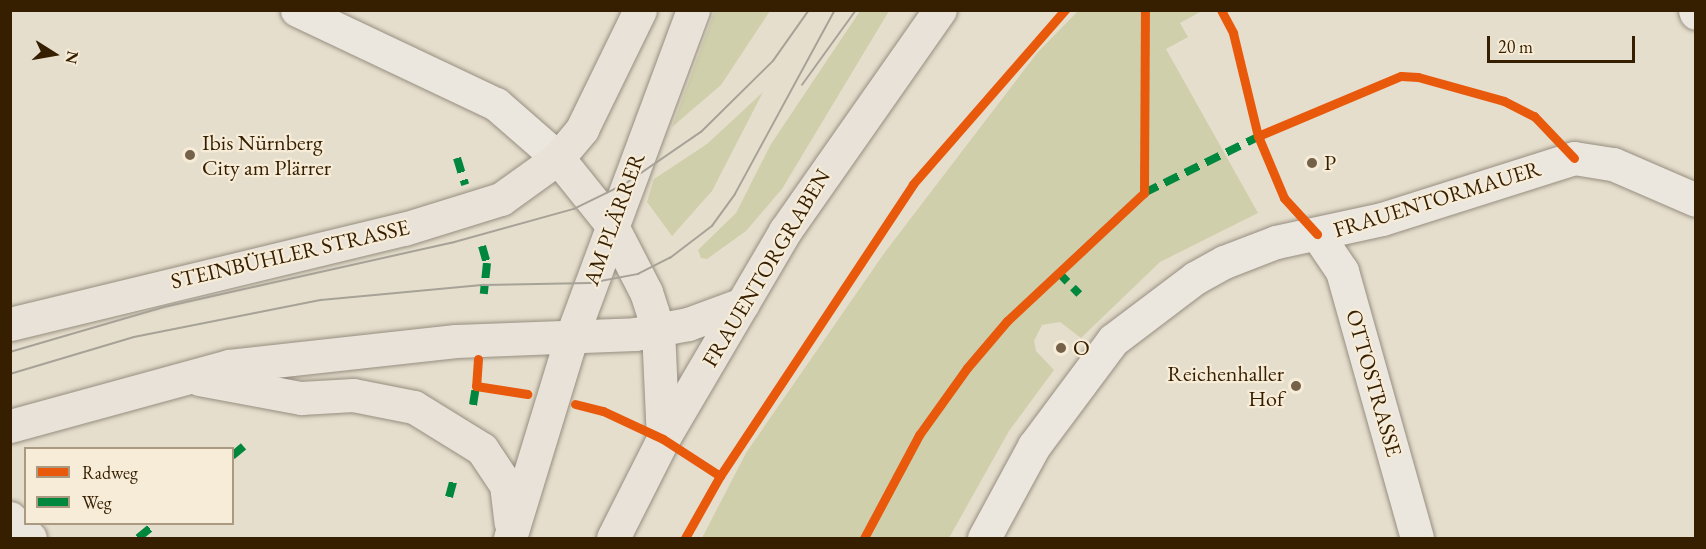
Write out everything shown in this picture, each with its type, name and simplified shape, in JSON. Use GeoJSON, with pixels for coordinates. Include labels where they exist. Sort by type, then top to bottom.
{"type":"FeatureCollection","features":[{"type":"Feature","properties":{"kind":"main road"},"geometry":{"type":"LineString","coordinates":[[640,10],[596,109],[558,158],[611,224],[646,292],[658,330],[663,439]]}},
{"type":"Feature","properties":{"kind":"main road","name":"AM PLÄRRER"},"geometry":{"type":"LineString","coordinates":[[511,537],[571,338],[611,224],[693,10]]}},
{"type":"Feature","properties":{"kind":"main road","name":"FRAUENTORGRABEN"},"geometry":{"type":"LineString","coordinates":[[613,538],[663,439],[742,304],[842,145],[940,10]]}},
{"type":"Feature","properties":{"kind":"main road","name":"STEINBÜHLER STRASSE"},"geometry":{"type":"LineString","coordinates":[[10,324],[472,211],[511,193],[558,158]]}},
{"type":"Feature","properties":{"kind":"main road"},"geometry":{"type":"LineString","coordinates":[[10,426],[183,376],[353,350],[465,340],[571,338],[658,330],[742,304]]}},
{"type":"Feature","properties":{"kind":"main road"},"geometry":{"type":"LineString","coordinates":[[183,376],[301,398],[372,397],[434,416],[474,442],[498,470],[512,506],[511,537]]}},
{"type":"Feature","properties":{"kind":"street"},"geometry":{"type":"LineString","coordinates":[[297,10],[496,104],[558,158]]}},
{"type":"Feature","properties":{"kind":"street","name":"FRAUENTORMAUER"},"geometry":{"type":"LineString","coordinates":[[984,538],[1034,446],[1073,388],[1113,340],[1205,273],[1276,243],[1382,219],[1574,158],[1613,165],[1695,200]]}},
{"type":"Feature","properties":{"kind":"street","name":"OTTOSTRASSE"},"geometry":{"type":"LineString","coordinates":[[1317,234],[1342,271],[1418,538]]}},
{"type":"Feature","properties":{"kind":"street"},"geometry":{"type":"LineString","coordinates":[[10,518],[30,538]]}},
{"type":"Feature","properties":{"kind":"green space"},"geometry":{"type":"Polygon","coordinates":[[[715,10],[770,11],[721,85],[672,127],[715,10]]]}},
{"type":"Feature","properties":{"kind":"green space"},"geometry":{"type":"Polygon","coordinates":[[[860,11],[889,11],[782,189],[746,231],[707,259],[701,258],[698,250],[736,213],[771,144],[860,11]]]}},
{"type":"Feature","properties":{"kind":"green space"},"geometry":{"type":"Polygon","coordinates":[[[1078,11],[1202,11],[1180,23],[1188,37],[1166,49],[1258,213],[1160,262],[1081,338],[1060,322],[1042,325],[1034,341],[1036,351],[1054,370],[1009,431],[949,538],[702,538],[746,453],[885,252],[1037,53],[1078,11]]]}},
{"type":"Feature","properties":{"kind":"green space"},"geometry":{"type":"Polygon","coordinates":[[[763,92],[712,191],[672,236],[647,202],[654,179],[707,144],[763,92]]]}},
{"type":"Feature","properties":{"kind":"tram line"},"geometry":{"type":"LineString","coordinates":[[10,352],[164,307],[451,243],[574,209],[625,184],[701,132],[773,61],[809,10]]}},
{"type":"Feature","properties":{"kind":"tram line"},"geometry":{"type":"LineString","coordinates":[[10,374],[134,337],[321,300],[484,285],[590,283],[638,274],[670,258],[712,226],[735,194],[835,10]]}},
{"type":"Feature","properties":{"kind":"tram line"},"geometry":{"type":"LineString","coordinates":[[802,85],[856,10]]}},
{"type":"Feature","properties":{"kind":"marked path"},"geometry":{"type":"LineString","coordinates":[[1144,193],[1262,135]]}},
{"type":"Feature","properties":{"kind":"marked path"},"geometry":{"type":"LineString","coordinates":[[457,158],[465,185]]}},
{"type":"Feature","properties":{"kind":"marked path"},"geometry":{"type":"LineString","coordinates":[[482,246],[487,263],[484,294]]}},
{"type":"Feature","properties":{"kind":"marked path"},"geometry":{"type":"LineString","coordinates":[[1057,271],[1079,294]]}},
{"type":"Feature","properties":{"kind":"marked path"},"geometry":{"type":"LineString","coordinates":[[473,405],[476,386]]}},
{"type":"Feature","properties":{"kind":"marked path"},"geometry":{"type":"LineString","coordinates":[[234,454],[245,445]]}},
{"type":"Feature","properties":{"kind":"marked path"},"geometry":{"type":"LineString","coordinates":[[449,497],[454,478]]}},
{"type":"Feature","properties":{"kind":"marked path"},"geometry":{"type":"LineString","coordinates":[[138,538],[154,525]]}},
{"type":"Feature","properties":{"kind":"cycle path"},"geometry":{"type":"LineString","coordinates":[[685,538],[720,476],[913,184],[1065,10]]}},
{"type":"Feature","properties":{"kind":"cycle path"},"geometry":{"type":"LineString","coordinates":[[864,538],[919,435],[967,368],[1007,321],[1144,193],[1145,10]]}},
{"type":"Feature","properties":{"kind":"cycle path"},"geometry":{"type":"LineString","coordinates":[[1221,10],[1233,33],[1258,136],[1284,198],[1317,234]]}},
{"type":"Feature","properties":{"kind":"cycle path"},"geometry":{"type":"LineString","coordinates":[[1258,136],[1401,76],[1418,77],[1504,101],[1534,116],[1574,158]]}},
{"type":"Feature","properties":{"kind":"cycle path"},"geometry":{"type":"LineString","coordinates":[[478,359],[476,386],[527,394]]}},
{"type":"Feature","properties":{"kind":"cycle path"},"geometry":{"type":"LineString","coordinates":[[575,404],[603,411],[663,439],[720,476]]}},
{"type":"Feature","properties":{"kind":"place","name":"Ibis Nürnberg City am Plärrer"},"geometry":{"type":"Point","coordinates":[190,155]}},
{"type":"Feature","properties":{"kind":"place","name":"P"},"geometry":{"type":"Point","coordinates":[1312,163]}},
{"type":"Feature","properties":{"kind":"place","name":"O"},"geometry":{"type":"Point","coordinates":[1061,348]}},
{"type":"Feature","properties":{"kind":"place","name":"Reichenhaller Hof"},"geometry":{"type":"Point","coordinates":[1296,386]}}]}
